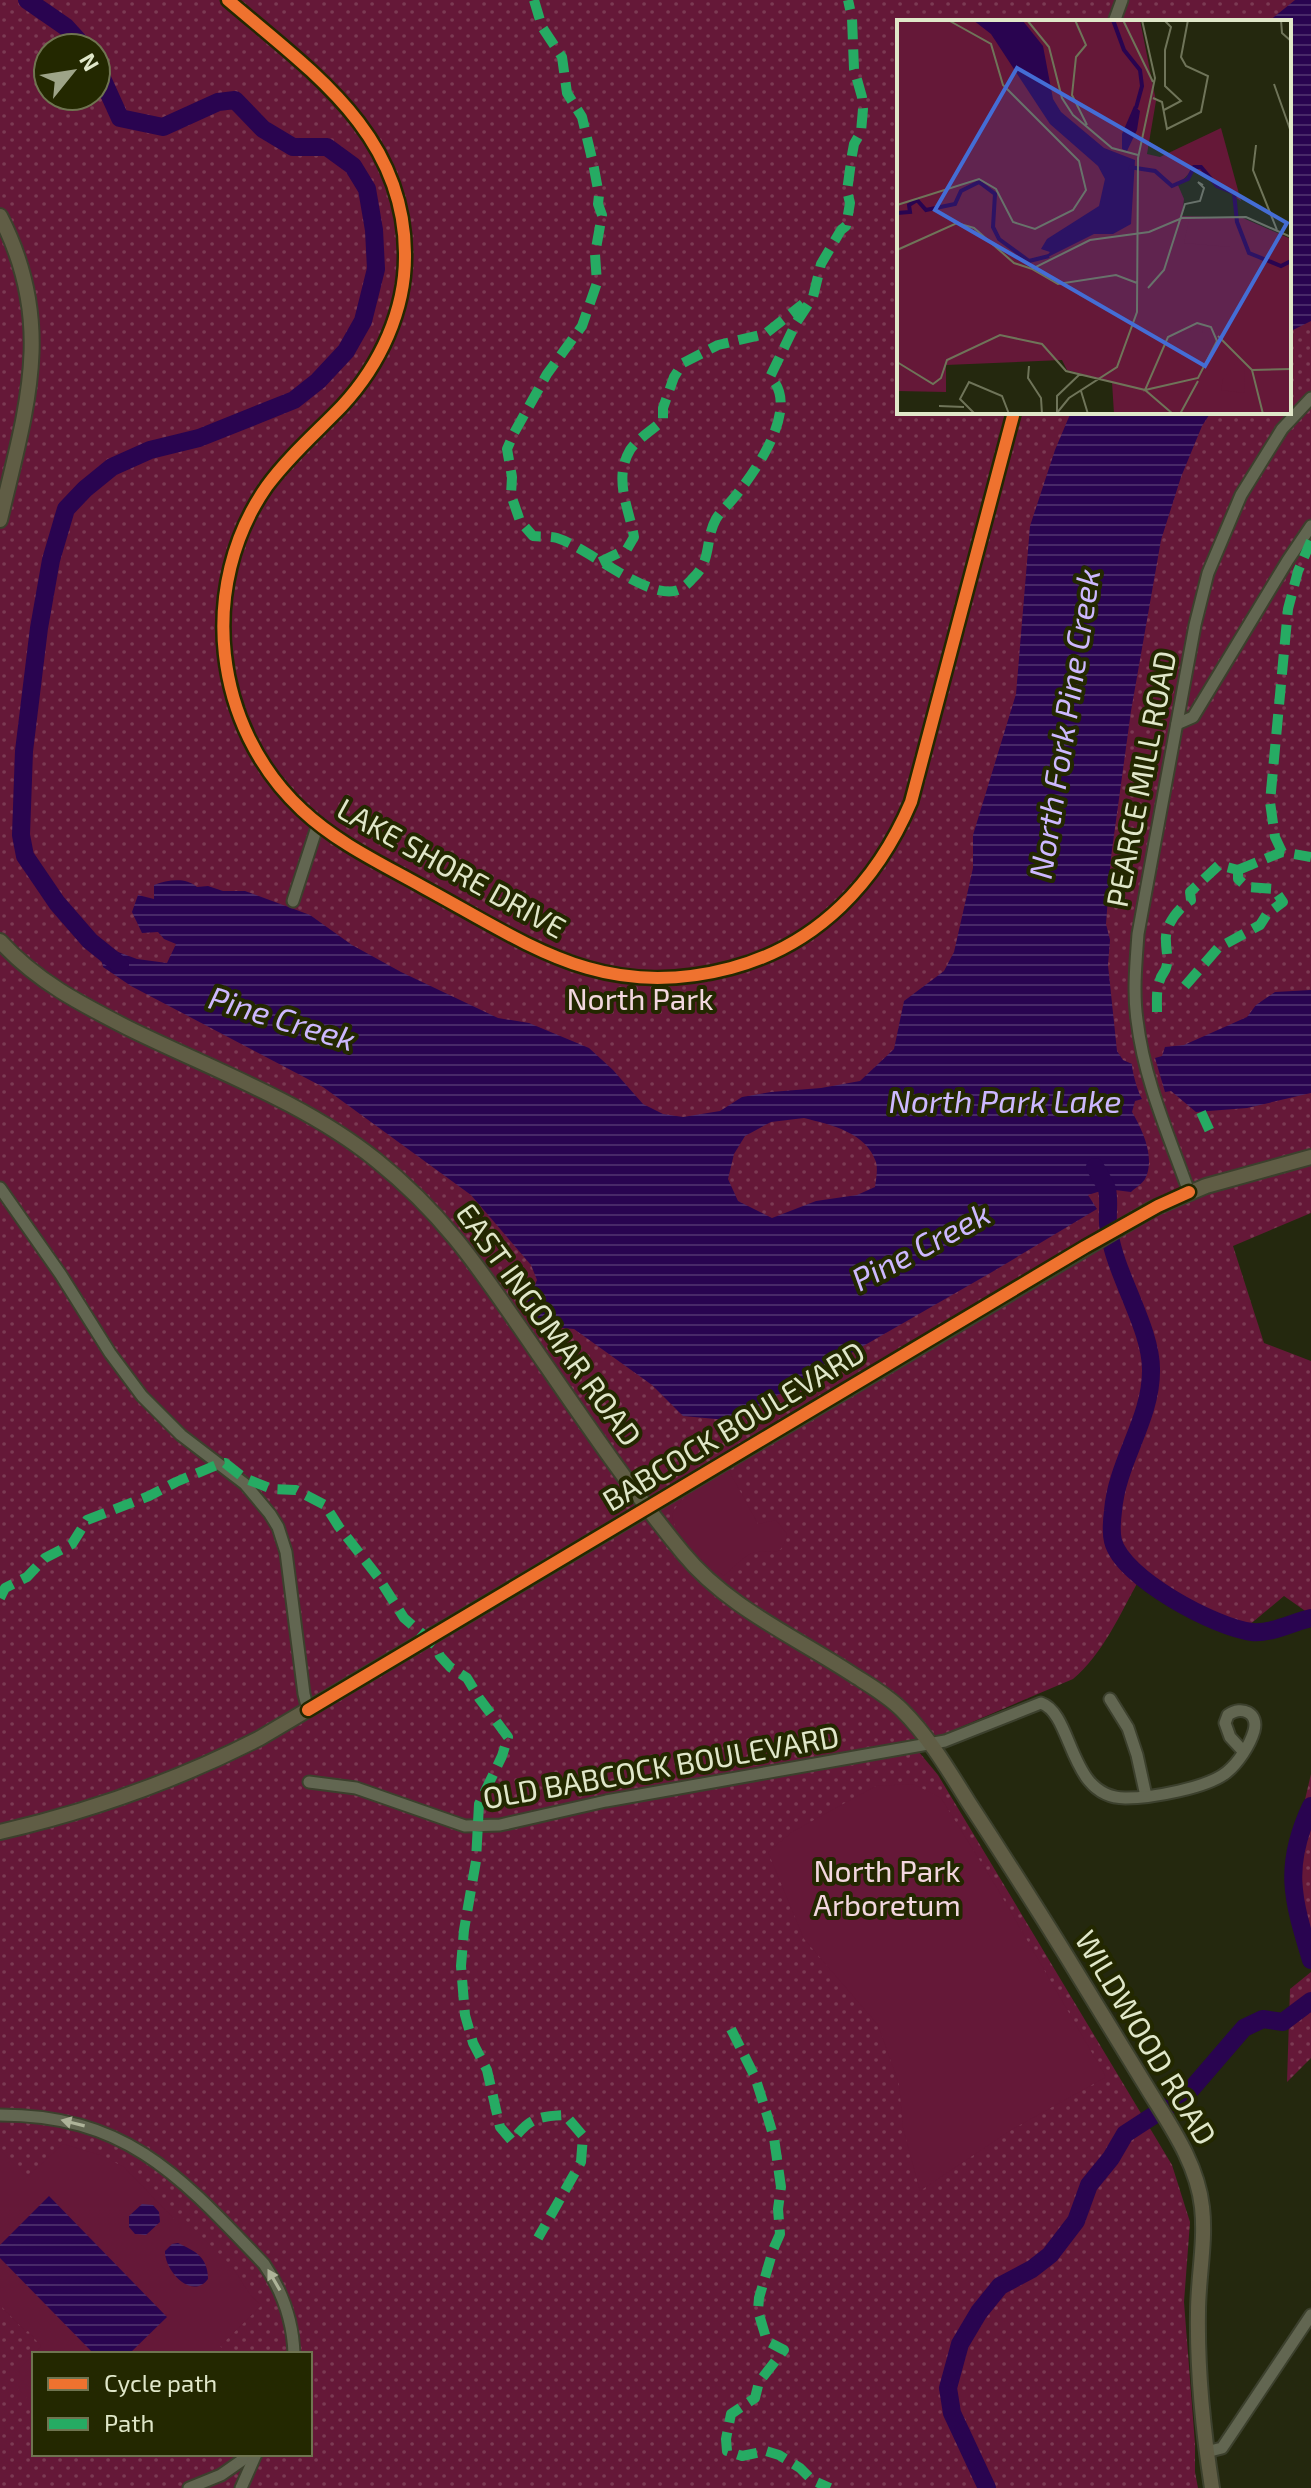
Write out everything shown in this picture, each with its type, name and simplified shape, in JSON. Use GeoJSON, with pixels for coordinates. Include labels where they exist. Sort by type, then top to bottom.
{"type":"FeatureCollection","features":[{"type":"Feature","properties":{"kind":"main road"},"geometry":{"type":"LineString","coordinates":[[0,216],[22,274],[33,339],[27,401],[0,520]]}},
{"type":"Feature","properties":{"kind":"main road","name":"EAST INGOMAR ROAD"},"geometry":{"type":"LineString","coordinates":[[0,941],[33,973],[74,1000],[327,1126],[371,1156],[414,1192],[466,1251],[687,1558],[726,1595],[873,1687],[901,1709],[931,1744]]}},
{"type":"Feature","properties":{"kind":"main road","name":"BABCOCK BOULEVARD"},"geometry":{"type":"LineString","coordinates":[[0,1832],[140,1792],[223,1757],[308,1710],[1124,1224],[1189,1192],[1311,1157]]}},
{"type":"Feature","properties":{"kind":"main road","name":"WILDWOOD ROAD"},"geometry":{"type":"LineString","coordinates":[[931,1744],[1157,2104],[1188,2158],[1197,2181],[1202,2208],[1198,2311],[1206,2452],[1212,2488]]}},
{"type":"Feature","properties":{"kind":"street","name":"LAKE SHORE DRIVE"},"geometry":{"type":"LineString","coordinates":[[228,0],[322,82],[357,117],[391,178],[404,233],[405,262],[402,289],[382,349],[357,389],[268,486],[242,534],[227,583],[222,640],[228,681],[248,737],[267,769],[289,797],[318,824],[353,848],[525,944],[582,967],[644,978],[686,977],[737,966],[795,940],[830,916],[860,887],[887,850],[911,802],[1013,414]]}},
{"type":"Feature","properties":{"kind":"street"},"geometry":{"type":"LineString","coordinates":[[1115,20],[1122,0]]}},
{"type":"Feature","properties":{"kind":"street","name":"PEARCE MILL ROAD"},"geometry":{"type":"LineString","coordinates":[[1189,1192],[1148,1076],[1137,1019],[1135,976],[1141,911],[1195,625],[1208,573],[1241,495],[1282,429],[1311,398]]}},
{"type":"Feature","properties":{"kind":"street"},"geometry":{"type":"LineString","coordinates":[[1177,724],[1193,717],[1311,526]]}},
{"type":"Feature","properties":{"kind":"street"},"geometry":{"type":"LineString","coordinates":[[293,901],[318,824]]}},
{"type":"Feature","properties":{"kind":"street"},"geometry":{"type":"LineString","coordinates":[[0,1188],[142,1396],[181,1435],[245,1484],[278,1527],[286,1552],[308,1710]]}},
{"type":"Feature","properties":{"kind":"street"},"geometry":{"type":"LineString","coordinates":[[1110,1699],[1128,1728],[1146,1796],[1207,1784],[1225,1774],[1243,1751]]}},
{"type":"Feature","properties":{"kind":"street","name":"OLD BABCOCK BOULEVARD"},"geometry":{"type":"LineString","coordinates":[[309,1782],[356,1788],[452,1822],[478,1827],[500,1825],[606,1801],[945,1741],[1041,1703],[1058,1717],[1073,1755],[1095,1786],[1121,1798],[1146,1796]]}},
{"type":"Feature","properties":{"kind":"street"},"geometry":{"type":"LineString","coordinates":[[0,2115],[55,2118],[93,2128],[136,2148],[168,2170],[264,2264],[276,2282],[289,2314],[294,2352]]}},
{"type":"Feature","properties":{"kind":"street"},"geometry":{"type":"LineString","coordinates":[[1206,2452],[1222,2448],[1311,2315]]}},
{"type":"Feature","properties":{"kind":"street"},"geometry":{"type":"LineString","coordinates":[[189,2488],[221,2475],[251,2456]]}},
{"type":"Feature","properties":{"kind":"street"},"geometry":{"type":"LineString","coordinates":[[241,2488],[253,2456]]}},
{"type":"Feature","properties":{"kind":"green space","name":"North Park"},"geometry":{"type":"Polygon","coordinates":[[[0,0],[1311,0],[1311,1213],[1233,1246],[1264,1343],[1311,1361],[1311,1615],[1284,1596],[1242,1631],[1139,1580],[1102,1646],[1073,1679],[942,1735],[909,1740],[938,1775],[1172,2165],[1190,2222],[1184,2302],[1198,2488],[0,2488],[0,0]]]}},
{"type":"Feature","properties":{"kind":"green space"},"geometry":{"type":"Polygon","coordinates":[[[729,1471],[758,1524],[776,1520],[787,1534],[778,1551],[750,1554],[724,1576],[713,1571],[689,1546],[678,1532],[672,1517],[687,1495],[729,1471]]]}},
{"type":"Feature","properties":{"kind":"green space"},"geometry":{"type":"Polygon","coordinates":[[[1311,1774],[1311,1961],[1292,1855],[1311,1774]]]}},
{"type":"Feature","properties":{"kind":"green space","name":"North Park Arboretum"},"geometry":{"type":"Polygon","coordinates":[[[913,1784],[941,1798],[1106,2077],[1011,2130],[920,2191],[903,2128],[899,2084],[878,2025],[804,1939],[768,1852],[792,1832],[876,1786],[913,1784]]]}},
{"type":"Feature","properties":{"kind":"green space"},"geometry":{"type":"Polygon","coordinates":[[[1311,1972],[1311,2058],[1287,2082],[1290,1989],[1311,1972]]]}},
{"type":"Feature","properties":{"kind":"green space"},"geometry":{"type":"Polygon","coordinates":[[[63,2144],[100,2155],[124,2167],[174,2219],[184,2219],[233,2268],[261,2306],[220,2346],[226,2352],[36,2352],[41,2346],[0,2305],[0,2150],[27,2177],[63,2144]]]}},
{"type":"Feature","properties":{"kind":"green space"},"geometry":{"type":"Polygon","coordinates":[[[32,2356],[32,2403],[17,2388],[17,2371],[32,2356]]]}},
{"type":"Feature","properties":{"kind":"water"},"geometry":{"type":"Polygon","coordinates":[[[1295,0],[1311,0],[1311,321],[1291,331],[1291,20],[1270,20],[1295,0]]]}},
{"type":"Feature","properties":{"kind":"water","name":"North Park Lake"},"geometry":{"type":"Polygon","coordinates":[[[1070,414],[1210,414],[1181,477],[1161,540],[1131,711],[1111,857],[1106,924],[1110,940],[1108,965],[1117,1051],[1123,1060],[1132,1064],[1142,1099],[1135,1101],[1132,1112],[1146,1144],[1148,1171],[1144,1181],[1131,1192],[1107,1189],[1088,1195],[1097,1209],[738,1418],[683,1416],[652,1385],[574,1329],[544,1326],[527,1303],[537,1280],[531,1265],[471,1195],[323,1087],[131,986],[103,967],[99,950],[107,948],[137,959],[167,963],[176,944],[164,939],[158,932],[142,933],[132,912],[138,895],[154,899],[154,885],[182,881],[197,887],[245,891],[310,915],[352,945],[401,972],[498,1018],[529,1023],[589,1048],[643,1104],[663,1114],[683,1117],[720,1111],[742,1097],[860,1081],[894,1049],[904,1001],[944,971],[954,952],[973,868],[973,835],[1016,694],[1030,526],[1070,414]],[[804,1118],[771,1122],[745,1136],[734,1154],[728,1179],[738,1201],[772,1218],[816,1201],[857,1195],[875,1187],[876,1162],[871,1152],[856,1137],[836,1127],[804,1118]]]}},
{"type":"Feature","properties":{"kind":"water","name":"North Park Lake"},"geometry":{"type":"Polygon","coordinates":[[[1311,990],[1311,1093],[1247,1108],[1196,1112],[1171,1091],[1165,1092],[1155,1058],[1162,1056],[1165,1047],[1184,1045],[1247,1017],[1256,1005],[1275,992],[1311,990]]]}},
{"type":"Feature","properties":{"kind":"water"},"geometry":{"type":"Polygon","coordinates":[[[49,2196],[167,2317],[131,2352],[92,2352],[0,2258],[0,2245],[49,2196]]]}},
{"type":"Feature","properties":{"kind":"water"},"geometry":{"type":"Polygon","coordinates":[[[142,2204],[153,2205],[159,2212],[160,2222],[146,2235],[135,2234],[129,2227],[129,2216],[142,2204]]]}},
{"type":"Feature","properties":{"kind":"water"},"geometry":{"type":"Polygon","coordinates":[[[178,2243],[195,2252],[206,2265],[208,2279],[202,2285],[187,2285],[169,2266],[165,2251],[178,2243]]]}},
{"type":"Feature","properties":{"kind":"waterway","name":"Pine Creek"},"geometry":{"type":"LineString","coordinates":[[27,0],[71,32]]}},
{"type":"Feature","properties":{"kind":"waterway","name":"Pine Creek"},"geometry":{"type":"LineString","coordinates":[[112,100],[120,118],[163,127],[218,102],[235,100],[263,129],[293,147],[327,147],[353,166],[367,189],[376,269],[363,321],[346,351],[318,381],[294,400],[199,438],[150,450],[112,467],[66,509],[51,560],[39,628],[24,751],[21,835],[25,856],[57,903],[90,941],[120,965]]}},
{"type":"Feature","properties":{"kind":"waterway","name":"Pine Creek"},"geometry":{"type":"LineString","coordinates":[[1095,1167],[1107,1189],[1108,1226],[1113,1248],[1146,1338],[1151,1371],[1146,1407],[1116,1493],[1113,1541],[1120,1555],[1151,1585],[1216,1621],[1259,1632],[1311,1618]]}},
{"type":"Feature","properties":{"kind":"waterway","name":"Pine Creek"},"geometry":{"type":"LineString","coordinates":[[1311,1806],[1297,1847],[1293,1882],[1311,1960]]}},
{"type":"Feature","properties":{"kind":"waterway","name":"Pine Creek"},"geometry":{"type":"LineString","coordinates":[[987,2488],[952,2413],[948,2388],[960,2344],[979,2312],[1000,2286],[1032,2269],[1050,2255],[1076,2221],[1089,2185],[1111,2158],[1125,2134],[1188,2093],[1244,2028],[1263,2019],[1283,2022],[1311,2001]]}},
{"type":"Feature","properties":{"kind":"marked path"},"geometry":{"type":"LineString","coordinates":[[534,0],[542,27],[562,57],[567,93],[582,117],[602,215],[595,254],[597,283],[582,326],[547,374],[507,449],[512,477],[511,495],[520,521],[533,536],[557,538],[570,543],[634,581],[665,591],[682,588],[699,572],[716,519],[752,474],[771,440],[781,405],[778,390],[770,377],[796,323],[813,297],[821,264],[846,226],[852,155],[861,132],[863,109],[854,69],[852,18],[848,0]]}},
{"type":"Feature","properties":{"kind":"marked path"},"geometry":{"type":"LineString","coordinates":[[600,562],[627,549],[634,537],[622,483],[625,461],[633,446],[663,420],[663,408],[674,377],[683,363],[718,345],[765,334],[803,304]]}},
{"type":"Feature","properties":{"kind":"marked path"},"geometry":{"type":"LineString","coordinates":[[1282,852],[1275,837],[1270,802],[1288,609],[1298,571],[1311,541]]}},
{"type":"Feature","properties":{"kind":"marked path"},"geometry":{"type":"LineString","coordinates":[[1238,870],[1282,852],[1311,857]]}},
{"type":"Feature","properties":{"kind":"marked path"},"geometry":{"type":"LineString","coordinates":[[1157,1012],[1158,987],[1167,961],[1167,930],[1173,918],[1191,900],[1190,892],[1219,865],[1238,870]]}},
{"type":"Feature","properties":{"kind":"marked path"},"geometry":{"type":"LineString","coordinates":[[1185,986],[1218,948],[1260,925],[1267,914],[1283,902],[1274,889],[1247,887],[1238,879],[1238,870]]}},
{"type":"Feature","properties":{"kind":"marked path"},"geometry":{"type":"LineString","coordinates":[[1201,1112],[1212,1136]]}},
{"type":"Feature","properties":{"kind":"marked path"},"geometry":{"type":"LineString","coordinates":[[0,1598],[5,1588],[27,1577],[45,1558],[72,1544],[87,1520],[219,1464],[225,1463],[244,1478],[272,1489],[296,1490],[325,1505],[404,1618],[435,1645],[450,1667],[467,1678],[508,1737],[479,1804],[476,1861],[461,1966],[465,2015],[473,2043],[487,2070],[500,2127],[512,2141],[534,2120],[565,2115],[583,2136],[581,2162],[538,2238]]}},
{"type":"Feature","properties":{"kind":"marked path"},"geometry":{"type":"LineString","coordinates":[[731,2029],[755,2077],[774,2138],[781,2187],[778,2209],[780,2234],[759,2298],[758,2311],[767,2341],[784,2350],[759,2382],[755,2398],[731,2414],[727,2451],[742,2456],[766,2451],[779,2455],[812,2480],[830,2488]]}},
{"type":"Feature","properties":{"kind":"cycle path"},"geometry":{"type":"LineString","coordinates":[[228,0],[320,80],[347,108],[370,139],[389,173],[401,211],[405,253],[396,316],[379,355],[356,390],[267,486],[245,525],[230,567],[224,611],[225,654],[233,697],[249,738],[272,776],[302,810],[360,852],[498,929],[569,962],[606,973],[644,978],[685,977],[762,958],[791,944],[841,906],[881,858],[911,802],[1013,414]]}},
{"type":"Feature","properties":{"kind":"cycle path"},"geometry":{"type":"LineString","coordinates":[[308,1710],[1085,1247],[1189,1192]]}},
{"type":"Feature","properties":{"kind":"water label","name":"North Fork Pine Creek"},"geometry":{"type":"Point","coordinates":[1065,724]}}]}
